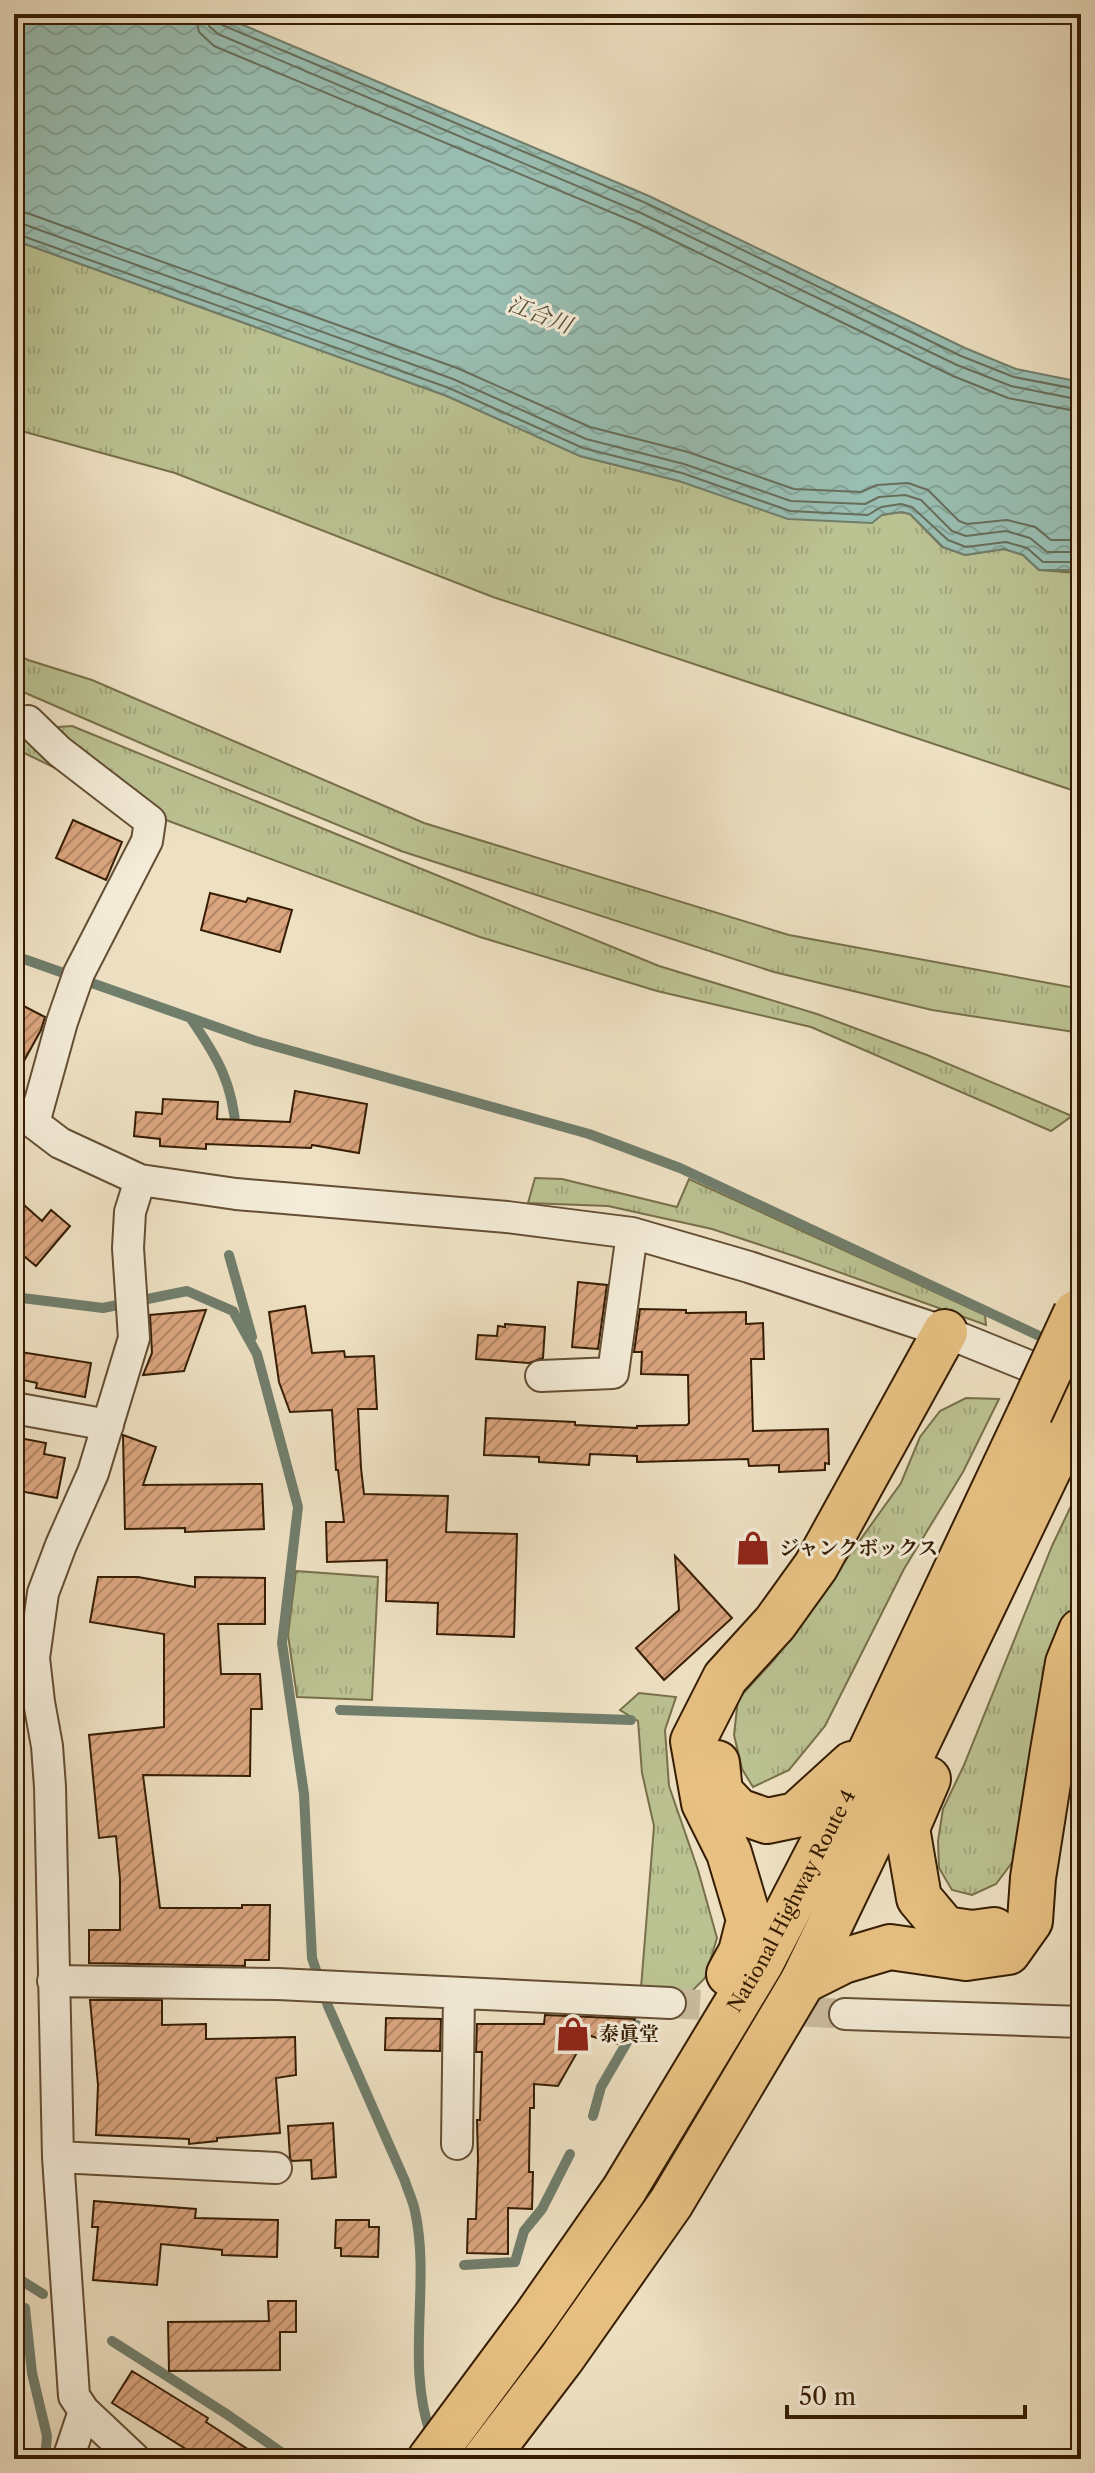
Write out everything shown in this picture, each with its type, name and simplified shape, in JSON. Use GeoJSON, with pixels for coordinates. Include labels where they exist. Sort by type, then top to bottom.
{"type":"FeatureCollection","features":[{"type":"Feature","properties":{"kind":"highway","name":"National Highway Route 4"},"geometry":{"type":"LineString","coordinates":[[485,2459],[562,2358],[671,2203],[803,1981],[986,1603],[1065,1407],[1078,1308]]}},
{"type":"Feature","properties":{"kind":"highway"},"geometry":{"type":"LineString","coordinates":[[624,2190],[648,2117],[741,1952],[749,1920],[729,1853],[704,1803],[693,1741],[725,1678],[775,1623],[816,1566],[945,1332]]}},
{"type":"Feature","properties":{"kind":"highway","name":"National Highway Route 4"},"geometry":{"type":"LineString","coordinates":[[430,2459],[624,2190],[761,1963],[873,1746],[1065,1407]]}},
{"type":"Feature","properties":{"kind":"highway"},"geometry":{"type":"LineString","coordinates":[[986,1603],[972,1675],[907,1828],[911,1856],[919,1898],[945,1929],[972,1933],[1000,1929],[1033,1878]]}},
{"type":"Feature","properties":{"kind":"highway"},"geometry":{"type":"LineString","coordinates":[[803,1981],[843,1961],[890,1947],[966,1958],[1008,1952],[1030,1921],[1033,1878],[1068,1663],[1081,1631]]}},
{"type":"Feature","properties":{"kind":"highway"},"geometry":{"type":"LineString","coordinates":[[725,1678],[714,1736],[720,1792],[738,1811],[767,1821],[796,1815],[873,1746]]}},
{"type":"Feature","properties":{"kind":"street"},"geometry":{"type":"LineString","coordinates":[[28,721],[59,751],[150,821],[147,841],[79,973],[24,1115],[60,1143],[140,1180],[236,1194],[507,1217],[632,1233],[749,1267],[945,1332],[1065,1407]]}},
{"type":"Feature","properties":{"kind":"street"},"geometry":{"type":"LineString","coordinates":[[135,2459],[84,2411],[74,2396],[58,2157],[49,1774],[47,1746],[26,1701],[43,1593],[93,1473],[134,1338],[128,1248],[130,1212],[140,1180]]}},
{"type":"Feature","properties":{"kind":"street"},"geometry":{"type":"LineString","coordinates":[[541,1376],[613,1373],[632,1233]]}},
{"type":"Feature","properties":{"kind":"street"},"geometry":{"type":"LineString","coordinates":[[14,1408],[108,1425]]}},
{"type":"Feature","properties":{"kind":"street"},"geometry":{"type":"LineString","coordinates":[[53,1981],[278,1984],[670,2003]]}},
{"type":"Feature","properties":{"kind":"street"},"geometry":{"type":"LineString","coordinates":[[457,2144],[459,1994]]}},
{"type":"Feature","properties":{"kind":"street"},"geometry":{"type":"LineString","coordinates":[[845,2014],[1081,2022]]}},
{"type":"Feature","properties":{"kind":"street"},"geometry":{"type":"LineString","coordinates":[[58,2157],[276,2168]]}},
{"type":"Feature","properties":{"kind":"street"},"geometry":{"type":"LineString","coordinates":[[68,2459],[84,2411]]}},
{"type":"Feature","properties":{"kind":"green space"},"geometry":{"type":"Polygon","coordinates":[[[14,240],[447,396],[580,456],[679,481],[882,515],[910,514],[942,547],[965,555],[1004,549],[1023,555],[1039,570],[1081,573],[1081,793],[493,597],[175,473],[14,429],[14,240]]]}},
{"type":"Feature","properties":{"kind":"green space"},"geometry":{"type":"Polygon","coordinates":[[[14,652],[28,660],[92,680],[424,823],[789,935],[1081,989],[1081,1033],[932,1010],[774,972],[401,851],[14,688],[14,652]]]}},
{"type":"Feature","properties":{"kind":"green space"},"geometry":{"type":"Polygon","coordinates":[[[14,722],[86,783],[14,748],[14,722]]]}},
{"type":"Feature","properties":{"kind":"green space"},"geometry":{"type":"Polygon","coordinates":[[[72,726],[659,966],[817,1014],[927,1055],[1072,1116],[1051,1131],[811,1027],[657,991],[480,937],[158,817],[56,737],[58,727],[72,726]]]}},
{"type":"Feature","properties":{"kind":"green space"},"geometry":{"type":"Polygon","coordinates":[[[535,1178],[562,1179],[677,1207],[689,1179],[985,1315],[986,1325],[712,1229],[608,1206],[528,1203],[535,1178]]]}},
{"type":"Feature","properties":{"kind":"green space"},"geometry":{"type":"Polygon","coordinates":[[[966,1398],[999,1399],[963,1472],[904,1569],[825,1726],[789,1770],[753,1787],[742,1769],[734,1735],[738,1699],[774,1660],[901,1483],[920,1437],[940,1411],[966,1398]]]}},
{"type":"Feature","properties":{"kind":"green space"},"geometry":{"type":"Polygon","coordinates":[[[1081,1485],[1081,1601],[1048,1684],[1020,1852],[996,1884],[972,1895],[952,1890],[939,1868],[938,1841],[943,1809],[964,1765],[1052,1546],[1081,1485]]]}},
{"type":"Feature","properties":{"kind":"green space"},"geometry":{"type":"Polygon","coordinates":[[[296,1571],[378,1577],[372,1700],[297,1697],[288,1635],[296,1571]]]}},
{"type":"Feature","properties":{"kind":"green space"},"geometry":{"type":"Polygon","coordinates":[[[639,1693],[676,1697],[665,1730],[669,1786],[717,1938],[705,1978],[685,1998],[670,1992],[641,1988],[654,1826],[642,1773],[638,1721],[620,1710],[639,1693]]]}},
{"type":"Feature","properties":{"kind":"water","name":"江合川"},"geometry":{"type":"Polygon","coordinates":[[[14,14],[217,14],[649,196],[965,348],[1016,369],[1081,382],[1081,570],[1039,570],[1023,555],[1004,549],[965,555],[943,547],[910,514],[882,515],[872,523],[788,519],[679,481],[580,456],[447,396],[14,240],[14,14]]]}},
{"type":"Feature","properties":{"kind":"building"},"geometry":{"type":"Polygon","coordinates":[[[73,820],[122,842],[106,880],[56,858],[73,820]]]}},
{"type":"Feature","properties":{"kind":"building"},"geometry":{"type":"Polygon","coordinates":[[[210,893],[246,902],[248,898],[292,910],[280,952],[201,930],[210,893]]]}},
{"type":"Feature","properties":{"kind":"building"},"geometry":{"type":"Polygon","coordinates":[[[14,1001],[45,1017],[14,1079],[14,1001]]]}},
{"type":"Feature","properties":{"kind":"building"},"geometry":{"type":"Polygon","coordinates":[[[295,1091],[367,1104],[359,1153],[312,1145],[311,1148],[206,1144],[206,1149],[160,1146],[160,1139],[134,1136],[136,1112],[162,1114],[163,1099],[218,1102],[217,1119],[290,1122],[295,1091]]]}},
{"type":"Feature","properties":{"kind":"building"},"geometry":{"type":"Polygon","coordinates":[[[14,1196],[42,1221],[51,1210],[70,1226],[36,1266],[14,1248],[14,1196]]]}},
{"type":"Feature","properties":{"kind":"building"},"geometry":{"type":"Polygon","coordinates":[[[578,1282],[607,1285],[598,1349],[572,1347],[578,1282]]]}},
{"type":"Feature","properties":{"kind":"building"},"geometry":{"type":"Polygon","coordinates":[[[305,1306],[312,1353],[344,1351],[345,1357],[374,1356],[377,1409],[358,1409],[364,1494],[448,1496],[446,1532],[517,1534],[514,1637],[437,1634],[438,1603],[386,1601],[387,1560],[327,1562],[326,1522],[344,1522],[336,1470],[332,1410],[290,1412],[279,1382],[269,1312],[305,1306]]]}},
{"type":"Feature","properties":{"kind":"building"},"geometry":{"type":"Polygon","coordinates":[[[640,1309],[686,1310],[686,1313],[746,1312],[746,1324],[763,1323],[764,1359],[751,1359],[753,1431],[828,1429],[829,1464],[825,1463],[825,1470],[779,1472],[779,1465],[749,1466],[748,1459],[637,1462],[637,1456],[590,1454],[589,1465],[539,1462],[539,1457],[484,1455],[486,1418],[637,1428],[687,1425],[688,1375],[641,1374],[642,1352],[634,1352],[640,1309]]]}},
{"type":"Feature","properties":{"kind":"building"},"geometry":{"type":"Polygon","coordinates":[[[206,1310],[184,1371],[143,1375],[152,1353],[150,1315],[206,1310]]]}},
{"type":"Feature","properties":{"kind":"building"},"geometry":{"type":"Polygon","coordinates":[[[505,1324],[545,1327],[543,1358],[529,1363],[476,1359],[478,1335],[497,1336],[498,1326],[505,1327],[505,1324]]]}},
{"type":"Feature","properties":{"kind":"building"},"geometry":{"type":"Polygon","coordinates":[[[14,1351],[91,1363],[85,1397],[36,1388],[37,1383],[14,1378],[14,1351]]]}},
{"type":"Feature","properties":{"kind":"building"},"geometry":{"type":"Polygon","coordinates":[[[123,1435],[156,1447],[143,1485],[262,1484],[264,1529],[185,1532],[185,1528],[125,1529],[123,1435]]]}},
{"type":"Feature","properties":{"kind":"building"},"geometry":{"type":"Polygon","coordinates":[[[14,1437],[46,1443],[44,1454],[65,1458],[57,1498],[14,1490],[14,1437]]]}},
{"type":"Feature","properties":{"kind":"building"},"geometry":{"type":"Polygon","coordinates":[[[675,1556],[732,1618],[664,1680],[636,1648],[679,1610],[675,1556]]]}},
{"type":"Feature","properties":{"kind":"building"},"geometry":{"type":"Polygon","coordinates":[[[98,1577],[138,1577],[195,1587],[195,1577],[265,1578],[265,1624],[218,1624],[221,1674],[260,1674],[262,1709],[251,1709],[250,1776],[143,1775],[160,1908],[270,1905],[269,1960],[245,1960],[245,1966],[89,1963],[89,1930],[120,1930],[120,1879],[116,1836],[99,1838],[89,1735],[164,1727],[164,1634],[90,1622],[98,1577]]]}},
{"type":"Feature","properties":{"kind":"building"},"geometry":{"type":"Polygon","coordinates":[[[90,2000],[162,2000],[162,2025],[206,2024],[206,2039],[295,2037],[296,2075],[276,2078],[280,2133],[217,2138],[217,2141],[189,2144],[189,2139],[96,2135],[98,2085],[90,2000]]]}},
{"type":"Feature","properties":{"kind":"building"},"geometry":{"type":"Polygon","coordinates":[[[545,2015],[635,2019],[622,2045],[587,2035],[558,2086],[534,2084],[534,2108],[530,2108],[532,2209],[508,2208],[508,2254],[467,2253],[468,2219],[476,2219],[477,2120],[480,2120],[482,2052],[476,2052],[477,2024],[544,2024],[545,2015]]]}},
{"type":"Feature","properties":{"kind":"building"},"geometry":{"type":"Polygon","coordinates":[[[386,2018],[441,2019],[440,2051],[385,2050],[386,2018]]]}},
{"type":"Feature","properties":{"kind":"building"},"geometry":{"type":"Polygon","coordinates":[[[333,2123],[336,2177],[312,2179],[311,2160],[292,2161],[290,2158],[288,2126],[333,2123]]]}},
{"type":"Feature","properties":{"kind":"building"},"geometry":{"type":"Polygon","coordinates":[[[94,2201],[196,2209],[195,2218],[278,2220],[277,2257],[222,2255],[222,2250],[161,2244],[157,2285],[93,2280],[98,2227],[92,2227],[94,2201]]]}},
{"type":"Feature","properties":{"kind":"building"},"geometry":{"type":"Polygon","coordinates":[[[336,2220],[369,2220],[369,2227],[379,2227],[378,2257],[341,2256],[341,2248],[335,2248],[336,2220]]]}},
{"type":"Feature","properties":{"kind":"building"},"geometry":{"type":"Polygon","coordinates":[[[268,2301],[296,2301],[296,2332],[280,2332],[280,2370],[169,2371],[168,2322],[269,2321],[268,2301]]]}},
{"type":"Feature","properties":{"kind":"building"},"geometry":{"type":"Polygon","coordinates":[[[132,2371],[208,2418],[206,2422],[263,2459],[202,2459],[112,2403],[132,2371]]]}},
{"type":"Feature","properties":{"kind":"waterway"},"geometry":{"type":"LineString","coordinates":[[14,961],[21,958],[256,1041],[589,1134],[680,1168],[1050,1341]]}},
{"type":"Feature","properties":{"kind":"waterway"},"geometry":{"type":"LineString","coordinates":[[191,1019],[209,1046],[228,1085],[236,1132]]}},
{"type":"Feature","properties":{"kind":"waterway"},"geometry":{"type":"LineString","coordinates":[[229,1255],[252,1337]]}},
{"type":"Feature","properties":{"kind":"waterway"},"geometry":{"type":"LineString","coordinates":[[14,1297],[103,1308],[187,1291],[233,1311],[257,1354],[298,1507],[282,1643],[304,1794],[312,1958],[328,2006],[414,2207],[421,2267],[420,2380],[431,2435]]}},
{"type":"Feature","properties":{"kind":"waterway"},"geometry":{"type":"LineString","coordinates":[[340,1710],[631,1720]]}},
{"type":"Feature","properties":{"kind":"waterway"},"geometry":{"type":"LineString","coordinates":[[593,2116],[601,2087],[637,2025]]}},
{"type":"Feature","properties":{"kind":"waterway"},"geometry":{"type":"LineString","coordinates":[[464,2265],[515,2262],[524,2231],[542,2209],[570,2154]]}},
{"type":"Feature","properties":{"kind":"waterway"},"geometry":{"type":"LineString","coordinates":[[14,2276],[43,2294]]}},
{"type":"Feature","properties":{"kind":"waterway"},"geometry":{"type":"LineString","coordinates":[[25,2308],[32,2373],[47,2436],[45,2459]]}},
{"type":"Feature","properties":{"kind":"waterway"},"geometry":{"type":"LineString","coordinates":[[112,2341],[291,2459]]}},
{"type":"Feature","properties":{"kind":"tunnel"},"geometry":{"type":"LineString","coordinates":[[670,2003],[845,2014]]}},
{"type":"Feature","properties":{"kind":"place","name":"ジャンクボックス"},"geometry":{"type":"Point","coordinates":[753,1548]}},
{"type":"Feature","properties":{"kind":"place","name":"泰眞堂"},"geometry":{"type":"Point","coordinates":[573,2034]}}]}
